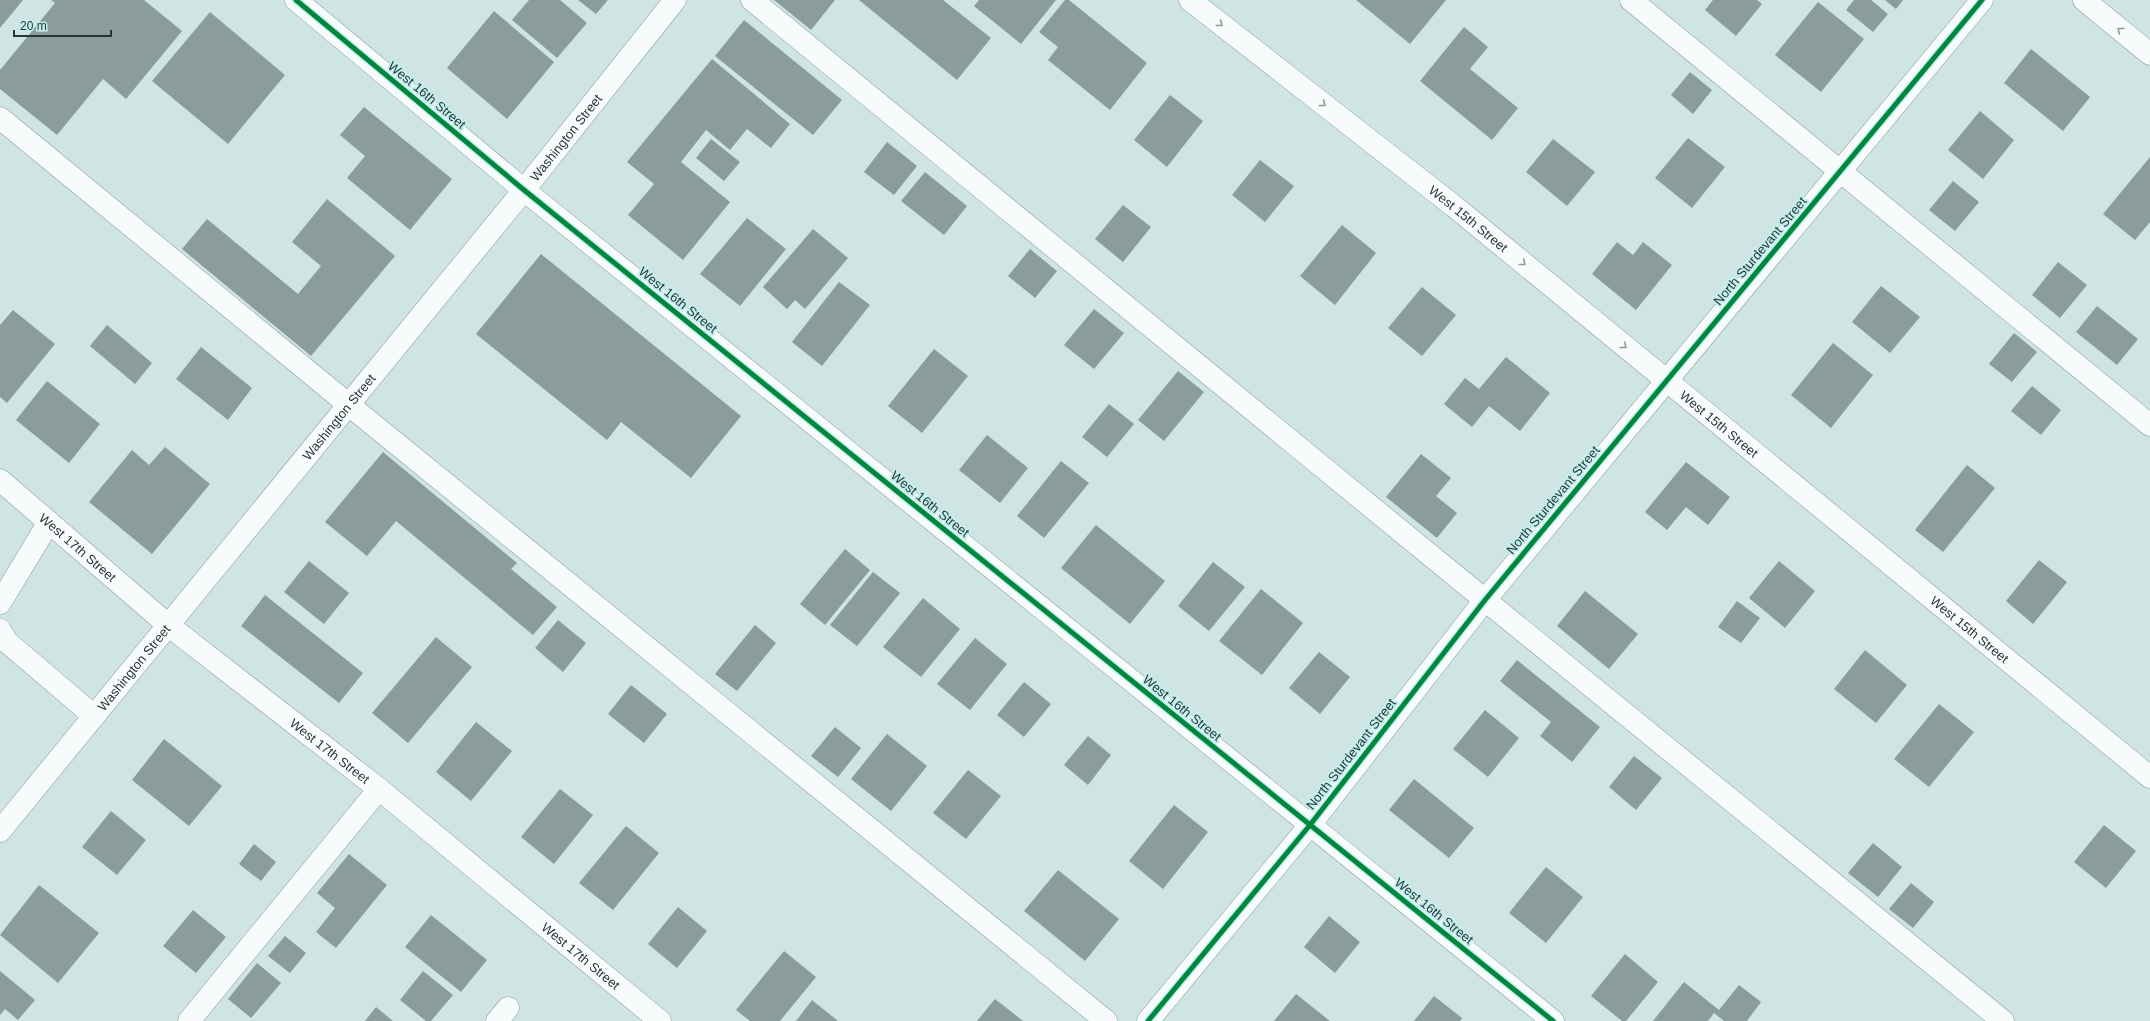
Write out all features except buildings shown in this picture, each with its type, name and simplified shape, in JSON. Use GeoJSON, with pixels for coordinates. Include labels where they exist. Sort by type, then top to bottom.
{"type":"FeatureCollection","features":[{"type":"Feature","properties":{"kind":"street","name":"West 16th Street"},"geometry":{"type":"LineString","coordinates":[[296,0],[524,190],[1553,1021]]}},
{"type":"Feature","properties":{"kind":"street","name":"Washington Street"},"geometry":{"type":"LineString","coordinates":[[0,831],[524,190],[675,0]]}},
{"type":"Feature","properties":{"kind":"street"},"geometry":{"type":"LineString","coordinates":[[752,0],[1485,600],[2003,1021]]}},
{"type":"Feature","properties":{"kind":"street","name":"West 15th Street"},"geometry":{"type":"LineString","coordinates":[[1190,0],[1455,207],[2150,778]]}},
{"type":"Feature","properties":{"kind":"street"},"geometry":{"type":"LineString","coordinates":[[1631,0],[2150,425]]}},
{"type":"Feature","properties":{"kind":"street","name":"North Sturdevant Street"},"geometry":{"type":"LineString","coordinates":[[1148,1021],[1310,825],[1485,600],[1982,0]]}},
{"type":"Feature","properties":{"kind":"street"},"geometry":{"type":"LineString","coordinates":[[2084,0],[2150,54]]}},
{"type":"Feature","properties":{"kind":"street"},"geometry":{"type":"LineString","coordinates":[[0,118],[349,405],[1106,1021]]}},
{"type":"Feature","properties":{"kind":"street","name":"West 17th Street"},"geometry":{"type":"LineString","coordinates":[[0,480],[168,625],[379,789],[660,1021]]}},
{"type":"Feature","properties":{"kind":"street"},"geometry":{"type":"LineString","coordinates":[[0,603],[49,522]]}},
{"type":"Feature","properties":{"kind":"street"},"geometry":{"type":"LineString","coordinates":[[0,630],[7,642],[94,716]]}},
{"type":"Feature","properties":{"kind":"street"},"geometry":{"type":"LineString","coordinates":[[189,1021],[379,789]]}},
{"type":"Feature","properties":{"kind":"cycle path"},"geometry":{"type":"LineString","coordinates":[[296,0],[524,190],[1553,1021]]}},
{"type":"Feature","properties":{"kind":"cycle path"},"geometry":{"type":"LineString","coordinates":[[1148,1021],[1310,825],[1485,600],[1982,0]]}}]}
